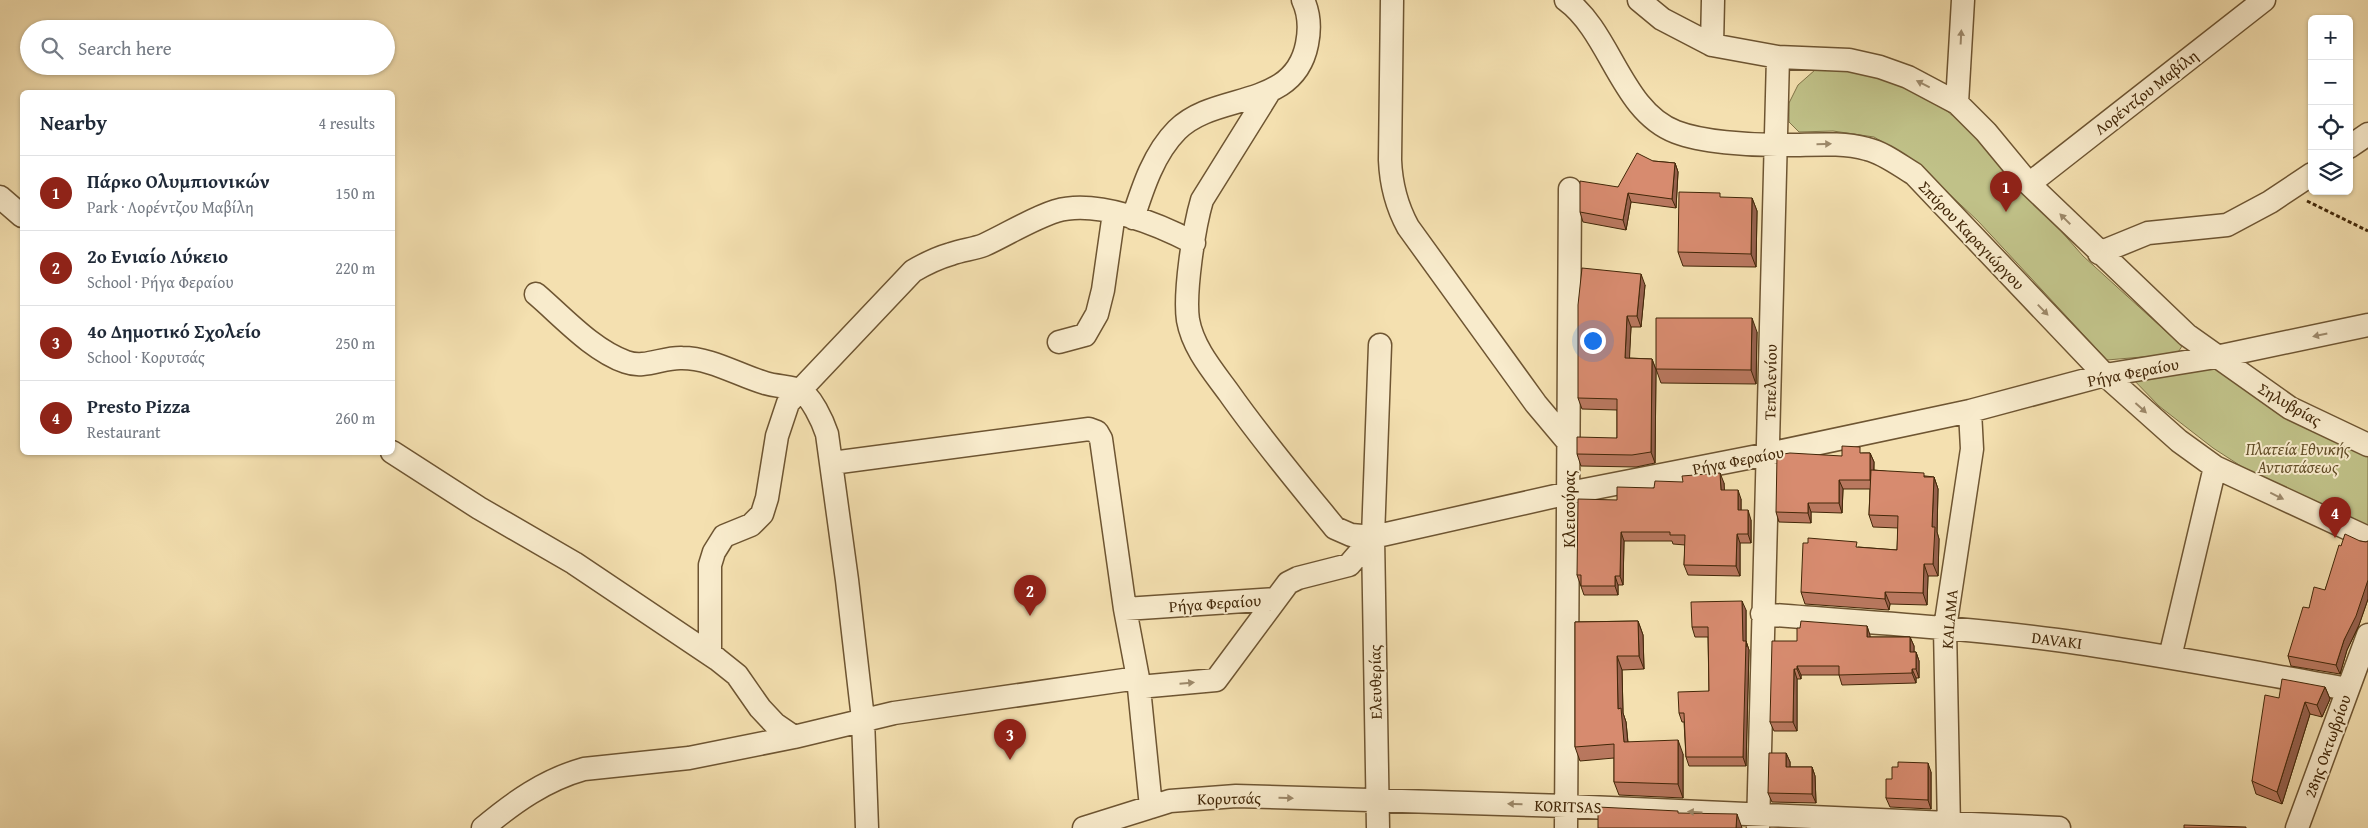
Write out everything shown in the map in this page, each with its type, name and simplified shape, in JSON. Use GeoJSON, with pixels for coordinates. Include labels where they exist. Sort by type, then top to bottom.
{"type":"FeatureCollection","features":[{"type":"Feature","properties":{"kind":"street"},"geometry":{"type":"LineString","coordinates":[[1059,342],[1085,335],[1097,314],[1108,262],[1109,238],[1142,191],[1152,166],[1166,143],[1178,129],[1206,111],[1268,94],[1286,82],[1304,57],[1309,21],[1303,0]]}},
{"type":"Feature","properties":{"kind":"street"},"geometry":{"type":"LineString","coordinates":[[1392,0],[1390,178],[1395,201],[1408,227],[1536,404],[1568,442]]}},
{"type":"Feature","properties":{"kind":"street","name":"Σπύρου Καραγιώργου"},"geometry":{"type":"LineString","coordinates":[[1566,0],[1573,5],[1589,25],[1630,91],[1650,117],[1675,132],[1704,139],[1775,145],[1852,146],[1869,149],[1886,156],[1914,174],[2105,375],[2179,441],[2215,466],[2368,538]]}},
{"type":"Feature","properties":{"kind":"street","name":"Σηλυβρίας"},"geometry":{"type":"LineString","coordinates":[[1639,0],[1662,19],[1712,45],[1778,57],[1849,60],[1880,67],[1908,77],[1957,103],[1986,132],[2029,184],[2177,326],[2216,357],[2290,408],[2368,445]]}},
{"type":"Feature","properties":{"kind":"street"},"geometry":{"type":"LineString","coordinates":[[1712,45],[1713,0]]}},
{"type":"Feature","properties":{"kind":"street"},"geometry":{"type":"LineString","coordinates":[[1957,103],[1963,0]]}},
{"type":"Feature","properties":{"kind":"street","name":"Λορέντζου Μαβίλη"},"geometry":{"type":"LineString","coordinates":[[2029,184],[2264,0]]}},
{"type":"Feature","properties":{"kind":"street","name":"Τεπελενίου"},"geometry":{"type":"LineString","coordinates":[[1758,822],[1778,57]]}},
{"type":"Feature","properties":{"kind":"street"},"geometry":{"type":"LineString","coordinates":[[1268,94],[1202,200],[1197,218],[1186,300],[1188,321],[1194,340],[1251,425],[1335,528],[1351,535],[1373,537]]}},
{"type":"Feature","properties":{"kind":"street"},"geometry":{"type":"LineString","coordinates":[[2353,144],[2368,134]]}},
{"type":"Feature","properties":{"kind":"street"},"geometry":{"type":"LineString","coordinates":[[2099,253],[2148,233],[2227,225],[2308,177]]}},
{"type":"Feature","properties":{"kind":"street","name":"Κλεισούρας"},"geometry":{"type":"LineString","coordinates":[[1566,828],[1570,493],[1568,442],[1570,189]]}},
{"type":"Feature","properties":{"kind":"street"},"geometry":{"type":"LineString","coordinates":[[0,197],[20,214]]}},
{"type":"Feature","properties":{"kind":"street"},"geometry":{"type":"LineString","coordinates":[[710,654],[710,565],[714,552],[724,536],[751,525],[762,514],[767,498],[777,436],[788,403],[913,271],[952,253],[982,246],[1058,210],[1080,208],[1124,215],[1164,226],[1194,243]]}},
{"type":"Feature","properties":{"kind":"street"},"geometry":{"type":"LineString","coordinates":[[536,294],[589,339],[625,362],[638,365],[673,358],[694,359],[763,383],[799,390],[814,406],[822,420],[832,463],[863,720],[867,828]]}},
{"type":"Feature","properties":{"kind":"street","name":"Ρήγα Φεραίου"},"geometry":{"type":"LineString","coordinates":[[1125,609],[1275,599],[1288,583],[1298,578],[1349,565],[1373,537],[1570,493],[1768,454],[1970,411],[2105,375],[2216,357],[2368,325]]}},
{"type":"Feature","properties":{"kind":"street","name":"Ελευθερίας"},"geometry":{"type":"LineString","coordinates":[[1378,828],[1373,537],[1380,345]]}},
{"type":"Feature","properties":{"kind":"street","name":"KALAMA"},"geometry":{"type":"LineString","coordinates":[[1949,826],[1945,628],[1972,449],[1970,411]]}},
{"type":"Feature","properties":{"kind":"street"},"geometry":{"type":"LineString","coordinates":[[832,463],[1089,429],[1097,432],[1101,439],[1125,609],[1138,683],[1151,807]]}},
{"type":"Feature","properties":{"kind":"street"},"geometry":{"type":"LineString","coordinates":[[395,454],[479,508],[574,563],[710,654],[737,675],[760,708],[775,724],[794,737]]}},
{"type":"Feature","properties":{"kind":"street"},"geometry":{"type":"LineString","coordinates":[[2170,657],[2215,466]]}},
{"type":"Feature","properties":{"kind":"street"},"geometry":{"type":"LineString","coordinates":[[483,828],[516,801],[568,773],[584,769],[689,758],[794,737],[894,713],[1138,683],[1216,680],[1275,599]]}},
{"type":"Feature","properties":{"kind":"street","name":"DAVAKI"},"geometry":{"type":"LineString","coordinates":[[1762,614],[1945,628],[2056,640],[2170,657],[2348,689]]}},
{"type":"Feature","properties":{"kind":"street","name":"28ης Οκτωβρίου"},"geometry":{"type":"LineString","coordinates":[[2297,828],[2368,635]]}},
{"type":"Feature","properties":{"kind":"street","name":"Κορυτσάς"},"geometry":{"type":"LineString","coordinates":[[1084,828],[1177,800],[1227,797],[1378,801]]}},
{"type":"Feature","properties":{"kind":"street","name":"KORITSAS"},"geometry":{"type":"LineString","coordinates":[[1378,801],[1566,806],[1758,822],[2058,828]]}},
{"type":"Feature","properties":{"kind":"path"},"geometry":{"type":"LineString","coordinates":[[2290,189],[2315,206],[2368,231]]}},
{"type":"Feature","properties":{"kind":"green space"},"geometry":{"type":"Polygon","coordinates":[[[1848,65],[1887,80],[1940,105],[1978,137],[2083,256],[2182,346],[2177,354],[2107,360],[1978,221],[1912,159],[1874,137],[1833,131],[1799,132],[1789,122],[1789,103],[1798,85],[1815,70],[1848,65]]]}},
{"type":"Feature","properties":{"kind":"green space","name":"Πλατεία Εθνικής Αντιστάσεως"},"geometry":{"type":"Polygon","coordinates":[[[2220,361],[2368,451],[2368,527],[2281,492],[2213,448],[2159,406],[2128,374],[2220,361]]]}},
{"type":"Feature","properties":{"kind":"building"},"geometry":{"type":"Polygon","coordinates":[[[1637,153],[1653,161],[1675,163],[1672,199],[1628,193],[1623,220],[1580,212],[1580,181],[1618,187],[1637,153]]]}},
{"type":"Feature","properties":{"kind":"building"},"geometry":{"type":"Polygon","coordinates":[[[1679,192],[1720,193],[1720,197],[1752,198],[1751,254],[1678,252],[1679,192]]]}},
{"type":"Feature","properties":{"kind":"building"},"geometry":{"type":"Polygon","coordinates":[[[1582,268],[1641,274],[1637,316],[1627,316],[1625,358],[1652,359],[1651,452],[1632,455],[1577,454],[1577,437],[1617,438],[1617,399],[1578,398],[1578,305],[1582,268]]]}},
{"type":"Feature","properties":{"kind":"building"},"geometry":{"type":"Polygon","coordinates":[[[1656,318],[1752,318],[1751,370],[1656,369],[1656,318]]]}},
{"type":"Feature","properties":{"kind":"building"},"geometry":{"type":"Polygon","coordinates":[[[1842,446],[1860,447],[1860,453],[1870,453],[1870,480],[1839,480],[1839,503],[1808,503],[1808,513],[1776,512],[1777,455],[1790,453],[1842,456],[1842,446]]]}},
{"type":"Feature","properties":{"kind":"building"},"geometry":{"type":"Polygon","coordinates":[[[1871,470],[1924,473],[1924,477],[1934,477],[1932,527],[1935,527],[1933,564],[1924,564],[1923,593],[1885,592],[1885,599],[1801,592],[1803,543],[1808,543],[1808,538],[1857,542],[1856,547],[1897,550],[1898,516],[1869,515],[1871,470]]]}},
{"type":"Feature","properties":{"kind":"building"},"geometry":{"type":"Polygon","coordinates":[[[1720,473],[1721,490],[1738,490],[1738,510],[1748,510],[1748,534],[1737,534],[1736,566],[1684,565],[1685,535],[1670,535],[1670,532],[1621,532],[1620,576],[1615,576],[1615,586],[1581,586],[1581,575],[1577,575],[1578,499],[1617,500],[1617,487],[1654,488],[1655,481],[1683,482],[1682,476],[1720,473]]]}},
{"type":"Feature","properties":{"kind":"building"},"geometry":{"type":"Polygon","coordinates":[[[2345,534],[2360,541],[2368,541],[2368,580],[2336,665],[2288,656],[2303,607],[2309,608],[2314,587],[2325,590],[2339,545],[2341,546],[2345,534]]]}},
{"type":"Feature","properties":{"kind":"building"},"geometry":{"type":"Polygon","coordinates":[[[1742,601],[1743,641],[1746,641],[1743,757],[1686,757],[1684,713],[1679,713],[1678,692],[1709,691],[1708,627],[1692,627],[1691,602],[1742,601]]]}},
{"type":"Feature","properties":{"kind":"building"},"geometry":{"type":"Polygon","coordinates":[[[1638,621],[1639,656],[1617,656],[1618,709],[1621,708],[1624,742],[1678,740],[1678,784],[1614,782],[1614,744],[1575,747],[1575,622],[1638,621]]]}},
{"type":"Feature","properties":{"kind":"building"},"geometry":{"type":"Polygon","coordinates":[[[1801,621],[1867,626],[1867,637],[1910,637],[1910,652],[1916,652],[1916,669],[1912,669],[1912,673],[1839,675],[1839,666],[1797,666],[1797,669],[1794,669],[1793,722],[1770,722],[1772,641],[1797,641],[1797,628],[1800,628],[1801,621]]]}},
{"type":"Feature","properties":{"kind":"building"},"geometry":{"type":"Polygon","coordinates":[[[2282,679],[2325,687],[2317,705],[2305,702],[2277,792],[2252,781],[2265,695],[2279,698],[2282,679]]]}},
{"type":"Feature","properties":{"kind":"building"},"geometry":{"type":"Polygon","coordinates":[[[1769,753],[1786,753],[1786,767],[1812,767],[1812,794],[1768,793],[1769,753]]]}},
{"type":"Feature","properties":{"kind":"building"},"geometry":{"type":"Polygon","coordinates":[[[1898,762],[1928,763],[1928,800],[1886,798],[1886,779],[1892,779],[1892,767],[1898,767],[1898,762]]]}},
{"type":"Feature","properties":{"kind":"building"},"geometry":{"type":"Polygon","coordinates":[[[1598,807],[1678,811],[1678,813],[1737,814],[1736,828],[1598,828],[1598,807]]]}},
{"type":"Feature","properties":{"kind":"building"},"geometry":{"type":"Polygon","coordinates":[[[2184,825],[2246,827],[2246,828],[2184,828],[2184,825]]]}},
{"type":"Feature","properties":{"kind":"place","name":"Πάρκο Ολυμπιονικών"},"geometry":{"type":"Point","coordinates":[2006,212]}},
{"type":"Feature","properties":{"kind":"place","name":"Presto Pizza"},"geometry":{"type":"Point","coordinates":[2335,538]}},
{"type":"Feature","properties":{"kind":"place","name":"2ο Ενιαίο Λύκειο"},"geometry":{"type":"Point","coordinates":[1030,616]}},
{"type":"Feature","properties":{"kind":"place","name":"4ο Δημοτικό Σχολείο"},"geometry":{"type":"Point","coordinates":[1010,760]}}]}
